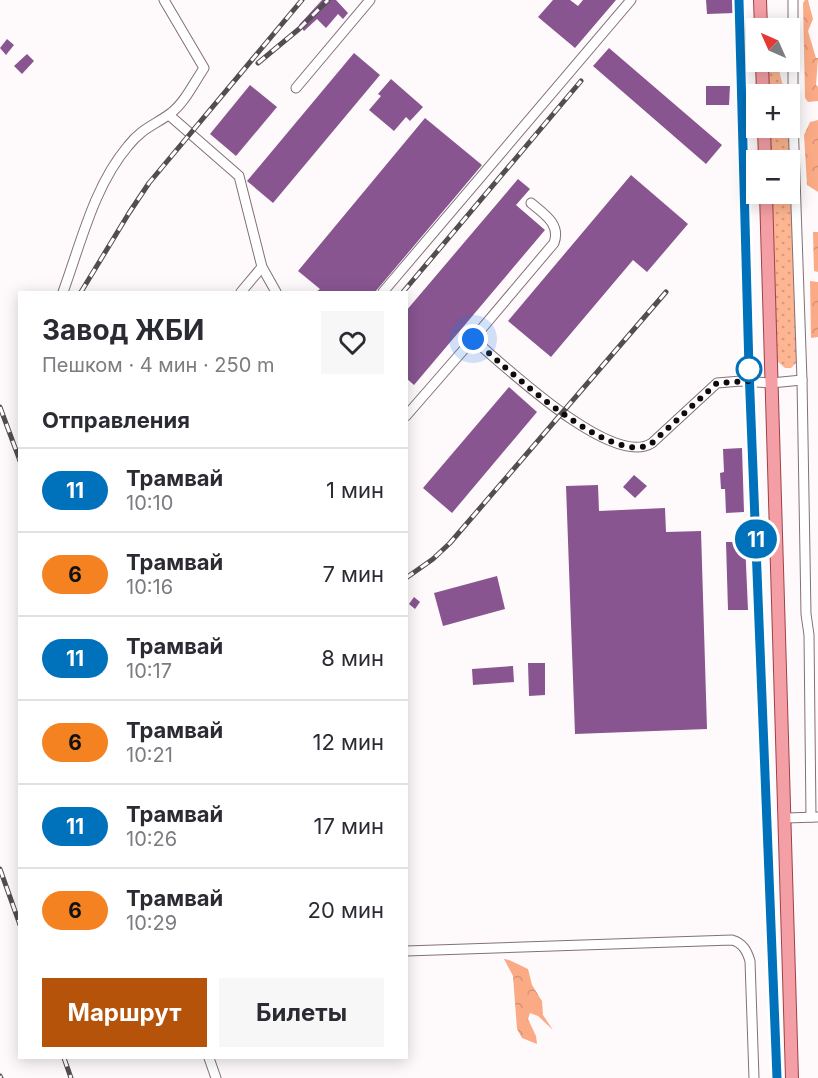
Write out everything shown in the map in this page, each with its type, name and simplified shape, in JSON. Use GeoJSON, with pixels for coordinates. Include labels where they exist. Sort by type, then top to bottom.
{"type":"FeatureCollection","features":[{"type":"Feature","properties":{"kind":"main road"},"geometry":{"type":"LineString","coordinates":[[760,0],[761,18]]}},
{"type":"Feature","properties":{"kind":"main road"},"geometry":{"type":"LineString","coordinates":[[766,204],[792,1078]]}},
{"type":"Feature","properties":{"kind":"lane"},"geometry":{"type":"LineString","coordinates":[[296,88],[370,0]]}},
{"type":"Feature","properties":{"kind":"lane"},"geometry":{"type":"LineString","coordinates":[[383,291],[632,0]]}},
{"type":"Feature","properties":{"kind":"lane"},"geometry":{"type":"LineString","coordinates":[[786,818],[814,817],[813,634],[806,614],[802,380],[793,119],[793,0]]}},
{"type":"Feature","properties":{"kind":"lane"},"geometry":{"type":"LineString","coordinates":[[63,291],[106,179],[135,137],[144,128],[169,115],[179,105],[204,68],[169,3]]}},
{"type":"Feature","properties":{"kind":"lane"},"geometry":{"type":"LineString","coordinates":[[169,115],[239,176],[262,267],[275,291]]}},
{"type":"Feature","properties":{"kind":"lane"},"geometry":{"type":"LineString","coordinates":[[408,410],[473,339],[554,243],[556,232],[550,219],[531,203]]}},
{"type":"Feature","properties":{"kind":"lane"},"geometry":{"type":"LineString","coordinates":[[242,291],[262,267]]}},
{"type":"Feature","properties":{"kind":"lane"},"geometry":{"type":"LineString","coordinates":[[473,339],[579,425],[601,437],[635,448],[652,443],[717,383],[802,380]]}},
{"type":"Feature","properties":{"kind":"lane"},"geometry":{"type":"LineString","coordinates":[[408,951],[732,940],[739,942],[747,951],[750,962],[754,1078]]}},
{"type":"Feature","properties":{"kind":"lane"},"geometry":{"type":"LineString","coordinates":[[209,1059],[216,1078]]}},
{"type":"Feature","properties":{"kind":"shaded area"},"geometry":{"type":"Polygon","coordinates":[[[768,72],[780,72],[782,84],[768,84],[768,72]]]}},
{"type":"Feature","properties":{"kind":"shaded area"},"geometry":{"type":"Polygon","coordinates":[[[769,138],[789,138],[790,150],[770,150],[769,138]]]}},
{"type":"Feature","properties":{"kind":"shaded area"},"geometry":{"type":"Polygon","coordinates":[[[771,204],[792,204],[798,354],[796,363],[791,368],[785,368],[777,361],[771,204]]]}},
{"type":"Feature","properties":{"kind":"green space"},"geometry":{"type":"Polygon","coordinates":[[[808,0],[813,19],[808,31],[816,58],[818,58],[816,85],[818,101],[808,102],[805,98],[803,3],[808,0]]]}},
{"type":"Feature","properties":{"kind":"green space"},"geometry":{"type":"Polygon","coordinates":[[[818,120],[818,192],[807,185],[804,135],[810,122],[818,120]]]}},
{"type":"Feature","properties":{"kind":"green space"},"geometry":{"type":"Polygon","coordinates":[[[813,232],[818,232],[818,272],[814,271],[813,232]]]}},
{"type":"Feature","properties":{"kind":"green space"},"geometry":{"type":"Polygon","coordinates":[[[810,281],[818,282],[818,337],[811,338],[810,281]]]}},
{"type":"Feature","properties":{"kind":"green space"},"geometry":{"type":"Polygon","coordinates":[[[504,959],[528,969],[532,985],[542,1001],[543,1015],[553,1030],[538,1016],[530,1013],[528,1019],[537,1044],[522,1038],[517,1029],[513,976],[504,959]]]}},
{"type":"Feature","properties":{"kind":"building"},"geometry":{"type":"Polygon","coordinates":[[[322,0],[336,0],[348,13],[343,19],[338,14],[326,28],[317,19],[304,31],[299,25],[322,0]]]}},
{"type":"Feature","properties":{"kind":"building"},"geometry":{"type":"Polygon","coordinates":[[[553,0],[570,0],[578,6],[583,0],[616,0],[575,48],[538,17],[553,0]]]}},
{"type":"Feature","properties":{"kind":"building"},"geometry":{"type":"Polygon","coordinates":[[[706,0],[734,0],[734,13],[707,14],[706,0]]]}},
{"type":"Feature","properties":{"kind":"building"},"geometry":{"type":"Polygon","coordinates":[[[7,39],[14,45],[6,55],[0,48],[7,39]]]}},
{"type":"Feature","properties":{"kind":"building"},"geometry":{"type":"Polygon","coordinates":[[[609,48],[722,145],[706,164],[593,66],[609,48]]]}},
{"type":"Feature","properties":{"kind":"building"},"geometry":{"type":"Polygon","coordinates":[[[354,53],[380,75],[273,203],[247,181],[354,53]]]}},
{"type":"Feature","properties":{"kind":"building"},"geometry":{"type":"Polygon","coordinates":[[[27,54],[34,61],[22,74],[14,66],[27,54]]]}},
{"type":"Feature","properties":{"kind":"building"},"geometry":{"type":"Polygon","coordinates":[[[391,79],[423,107],[410,121],[406,117],[394,131],[369,110],[381,96],[378,94],[391,79]]]}},
{"type":"Feature","properties":{"kind":"building"},"geometry":{"type":"Polygon","coordinates":[[[250,85],[277,107],[236,156],[210,134],[250,85]]]}},
{"type":"Feature","properties":{"kind":"building"},"geometry":{"type":"Polygon","coordinates":[[[706,86],[730,86],[729,105],[706,105],[706,86]]]}},
{"type":"Feature","properties":{"kind":"building"},"geometry":{"type":"Polygon","coordinates":[[[425,118],[482,165],[376,291],[317,291],[320,289],[298,271],[425,118]]]}},
{"type":"Feature","properties":{"kind":"building"},"geometry":{"type":"Polygon","coordinates":[[[631,175],[688,224],[647,272],[633,260],[551,357],[508,321],[631,175]]]}},
{"type":"Feature","properties":{"kind":"building"},"geometry":{"type":"Polygon","coordinates":[[[518,179],[530,189],[516,205],[545,230],[414,385],[408,380],[408,309],[518,179]]]}},
{"type":"Feature","properties":{"kind":"building"},"geometry":{"type":"Polygon","coordinates":[[[509,387],[537,412],[452,513],[423,488],[509,387]]]}},
{"type":"Feature","properties":{"kind":"building"},"geometry":{"type":"Polygon","coordinates":[[[742,448],[744,512],[726,513],[725,489],[721,489],[720,473],[724,472],[723,449],[742,448]]]}},
{"type":"Feature","properties":{"kind":"building"},"geometry":{"type":"Polygon","coordinates":[[[634,475],[647,486],[635,498],[623,487],[634,475]]]}},
{"type":"Feature","properties":{"kind":"building"},"geometry":{"type":"Polygon","coordinates":[[[598,485],[599,511],[665,508],[666,532],[701,531],[707,729],[575,734],[566,486],[598,485]]]}},
{"type":"Feature","properties":{"kind":"building"},"geometry":{"type":"Polygon","coordinates":[[[726,542],[745,542],[748,610],[728,610],[726,542]]]}},
{"type":"Feature","properties":{"kind":"building"},"geometry":{"type":"Polygon","coordinates":[[[497,576],[505,609],[443,626],[434,593],[497,576]]]}},
{"type":"Feature","properties":{"kind":"building"},"geometry":{"type":"Polygon","coordinates":[[[414,597],[420,602],[415,609],[409,604],[414,597]]]}},
{"type":"Feature","properties":{"kind":"building"},"geometry":{"type":"Polygon","coordinates":[[[528,663],[545,663],[545,695],[529,696],[528,663]]]}},
{"type":"Feature","properties":{"kind":"building"},"geometry":{"type":"Polygon","coordinates":[[[513,666],[514,682],[473,685],[472,669],[513,666]]]}},
{"type":"Feature","properties":{"kind":"tram line"},"geometry":{"type":"LineString","coordinates":[[739,0],[749,369],[777,1078]]}},
{"type":"Feature","properties":{"kind":"tram line","name":"11"},"geometry":{"type":"LineString","coordinates":[[739,0],[749,369],[777,1078]]}},
{"type":"Feature","properties":{"kind":"railway"},"geometry":{"type":"LineString","coordinates":[[82,291],[149,183],[302,0]]}},
{"type":"Feature","properties":{"kind":"railway"},"geometry":{"type":"LineString","coordinates":[[258,63],[299,29],[328,0]]}},
{"type":"Feature","properties":{"kind":"railway"},"geometry":{"type":"LineString","coordinates":[[404,291],[581,81]]}},
{"type":"Feature","properties":{"kind":"railway"},"geometry":{"type":"LineString","coordinates":[[408,577],[433,559],[450,543],[666,292]]}},
{"type":"Feature","properties":{"kind":"railway"},"geometry":{"type":"LineString","coordinates":[[0,407],[18,456]]}},
{"type":"Feature","properties":{"kind":"railway"},"geometry":{"type":"LineString","coordinates":[[0,869],[18,919]]}},
{"type":"Feature","properties":{"kind":"railway"},"geometry":{"type":"LineString","coordinates":[[64,1059],[71,1078]]}},
{"type":"Feature","properties":{"kind":"route"},"geometry":{"type":"LineString","coordinates":[[473,339],[579,425],[601,437],[635,448],[646,447],[652,443],[717,383],[750,381],[749,369]]}}]}
